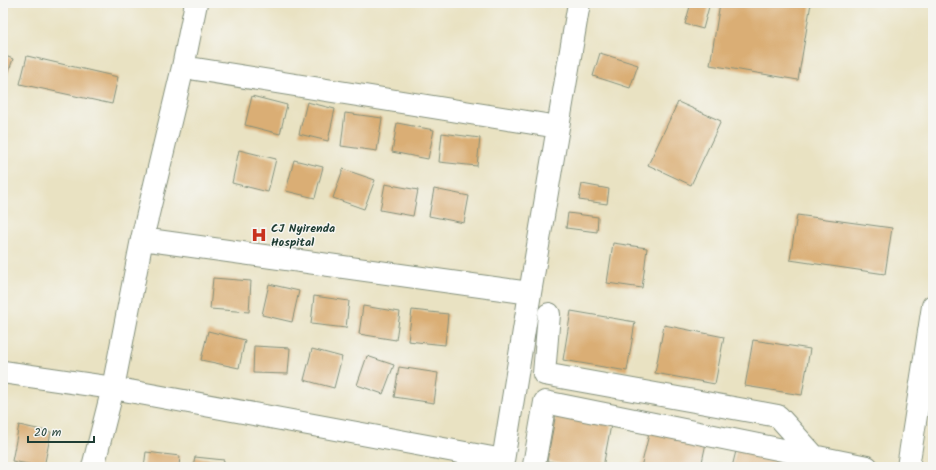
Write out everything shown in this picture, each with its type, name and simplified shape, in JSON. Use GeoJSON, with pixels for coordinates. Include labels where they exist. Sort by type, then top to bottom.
{"type":"FeatureCollection","features":[{"type":"Feature","properties":{"kind":"street"},"geometry":{"type":"LineString","coordinates":[[93,467],[112,388],[142,239],[183,67],[196,3]]}},
{"type":"Feature","properties":{"kind":"street"},"geometry":{"type":"LineString","coordinates":[[3,372],[112,388],[503,464],[579,3]]}},
{"type":"Feature","properties":{"kind":"street"},"geometry":{"type":"LineString","coordinates":[[183,67],[558,127]]}},
{"type":"Feature","properties":{"kind":"street"},"geometry":{"type":"LineString","coordinates":[[142,239],[530,293]]}},
{"type":"Feature","properties":{"kind":"street"},"geometry":{"type":"LineString","coordinates":[[908,467],[933,306]]}},
{"type":"Feature","properties":{"kind":"street"},"geometry":{"type":"LineString","coordinates":[[549,314],[544,374],[778,416],[815,457]]}},
{"type":"Feature","properties":{"kind":"street"},"geometry":{"type":"LineString","coordinates":[[534,465],[545,402],[867,467]]}},
{"type":"Feature","properties":{"kind":"building"},"geometry":{"type":"Polygon","coordinates":[[[691,3],[710,3],[703,29],[685,24],[691,3]]]}},
{"type":"Feature","properties":{"kind":"building"},"geometry":{"type":"Polygon","coordinates":[[[720,3],[811,3],[798,80],[710,65],[720,3]]]}},
{"type":"Feature","properties":{"kind":"building"},"geometry":{"type":"Polygon","coordinates":[[[600,53],[638,65],[630,88],[593,76],[600,53]]]}},
{"type":"Feature","properties":{"kind":"building"},"geometry":{"type":"Polygon","coordinates":[[[3,55],[13,59],[3,88],[3,55]]]}},
{"type":"Feature","properties":{"kind":"building"},"geometry":{"type":"Polygon","coordinates":[[[27,56],[118,77],[112,104],[20,84],[27,56]]]}},
{"type":"Feature","properties":{"kind":"building"},"geometry":{"type":"Polygon","coordinates":[[[252,96],[287,105],[280,134],[245,125],[252,96]]]}},
{"type":"Feature","properties":{"kind":"building"},"geometry":{"type":"Polygon","coordinates":[[[307,102],[335,109],[328,141],[299,134],[307,102]]]}},
{"type":"Feature","properties":{"kind":"building"},"geometry":{"type":"Polygon","coordinates":[[[678,102],[721,121],[691,185],[648,165],[678,102]]]}},
{"type":"Feature","properties":{"kind":"building"},"geometry":{"type":"Polygon","coordinates":[[[345,113],[382,118],[377,151],[341,146],[345,113]]]}},
{"type":"Feature","properties":{"kind":"building"},"geometry":{"type":"Polygon","coordinates":[[[397,123],[434,130],[428,159],[392,152],[397,123]]]}},
{"type":"Feature","properties":{"kind":"building"},"geometry":{"type":"Polygon","coordinates":[[[442,133],[480,138],[477,166],[439,162],[442,133]]]}},
{"type":"Feature","properties":{"kind":"building"},"geometry":{"type":"Polygon","coordinates":[[[239,150],[276,159],[268,192],[232,183],[239,150]]]}},
{"type":"Feature","properties":{"kind":"building"},"geometry":{"type":"Polygon","coordinates":[[[294,160],[323,167],[315,198],[286,191],[294,160]]]}},
{"type":"Feature","properties":{"kind":"building"},"geometry":{"type":"Polygon","coordinates":[[[343,169],[375,180],[364,209],[333,198],[343,169]]]}},
{"type":"Feature","properties":{"kind":"building"},"geometry":{"type":"Polygon","coordinates":[[[385,184],[418,190],[413,216],[380,210],[385,184]]]}},
{"type":"Feature","properties":{"kind":"building"},"geometry":{"type":"Polygon","coordinates":[[[582,184],[609,189],[607,204],[579,200],[582,184]]]}},
{"type":"Feature","properties":{"kind":"building"},"geometry":{"type":"Polygon","coordinates":[[[434,189],[469,196],[464,223],[429,216],[434,189]]]}},
{"type":"Feature","properties":{"kind":"building"},"geometry":{"type":"Polygon","coordinates":[[[568,213],[598,217],[597,232],[566,228],[568,213]]]}},
{"type":"Feature","properties":{"kind":"building"},"geometry":{"type":"Polygon","coordinates":[[[797,215],[892,228],[885,274],[790,260],[797,215]]]}},
{"type":"Feature","properties":{"kind":"building"},"geometry":{"type":"Polygon","coordinates":[[[613,243],[647,248],[642,288],[607,283],[613,243]]]}},
{"type":"Feature","properties":{"kind":"building"},"geometry":{"type":"Polygon","coordinates":[[[213,278],[251,281],[249,312],[210,309],[213,278]]]}},
{"type":"Feature","properties":{"kind":"building"},"geometry":{"type":"Polygon","coordinates":[[[269,284],[299,291],[292,322],[262,315],[269,284]]]}},
{"type":"Feature","properties":{"kind":"building"},"geometry":{"type":"Polygon","coordinates":[[[314,296],[349,301],[346,328],[311,324],[314,296]]]}},
{"type":"Feature","properties":{"kind":"building"},"geometry":{"type":"Polygon","coordinates":[[[363,306],[400,312],[396,340],[359,334],[363,306]]]}},
{"type":"Feature","properties":{"kind":"building"},"geometry":{"type":"Polygon","coordinates":[[[412,310],[448,314],[445,345],[408,341],[412,310]]]}},
{"type":"Feature","properties":{"kind":"building"},"geometry":{"type":"Polygon","coordinates":[[[571,311],[635,322],[627,371],[563,360],[571,311]]]}},
{"type":"Feature","properties":{"kind":"building"},"geometry":{"type":"Polygon","coordinates":[[[664,325],[724,337],[715,384],[655,373],[664,325]]]}},
{"type":"Feature","properties":{"kind":"building"},"geometry":{"type":"Polygon","coordinates":[[[208,331],[245,340],[239,368],[201,360],[208,331]]]}},
{"type":"Feature","properties":{"kind":"building"},"geometry":{"type":"Polygon","coordinates":[[[753,340],[810,349],[802,395],[745,386],[753,340]]]}},
{"type":"Feature","properties":{"kind":"building"},"geometry":{"type":"Polygon","coordinates":[[[254,346],[290,348],[288,374],[253,373],[254,346]]]}},
{"type":"Feature","properties":{"kind":"building"},"geometry":{"type":"Polygon","coordinates":[[[312,349],[342,357],[334,388],[304,380],[312,349]]]}},
{"type":"Feature","properties":{"kind":"building"},"geometry":{"type":"Polygon","coordinates":[[[367,356],[394,365],[383,394],[357,385],[367,356]]]}},
{"type":"Feature","properties":{"kind":"building"},"geometry":{"type":"Polygon","coordinates":[[[399,367],[438,373],[434,403],[394,397],[399,367]]]}},
{"type":"Feature","properties":{"kind":"building"},"geometry":{"type":"Polygon","coordinates":[[[556,413],[611,425],[603,467],[577,467],[547,461],[556,413]]]}},
{"type":"Feature","properties":{"kind":"building"},"geometry":{"type":"Polygon","coordinates":[[[19,425],[51,432],[44,467],[12,461],[19,425]]]}},
{"type":"Feature","properties":{"kind":"building"},"geometry":{"type":"Polygon","coordinates":[[[650,430],[706,443],[701,467],[641,467],[650,430]]]}},
{"type":"Feature","properties":{"kind":"building"},"geometry":{"type":"Polygon","coordinates":[[[737,447],[794,459],[793,467],[732,467],[737,447]]]}},
{"type":"Feature","properties":{"kind":"building"},"geometry":{"type":"Polygon","coordinates":[[[146,452],[180,456],[179,467],[144,467],[146,452]]]}},
{"type":"Feature","properties":{"kind":"building"},"geometry":{"type":"Polygon","coordinates":[[[195,457],[224,460],[223,467],[193,467],[195,457]]]}},
{"type":"Feature","properties":{"kind":"place","name":"CJ Nyirenda Hospital"},"geometry":{"type":"Point","coordinates":[259,235]}}]}
